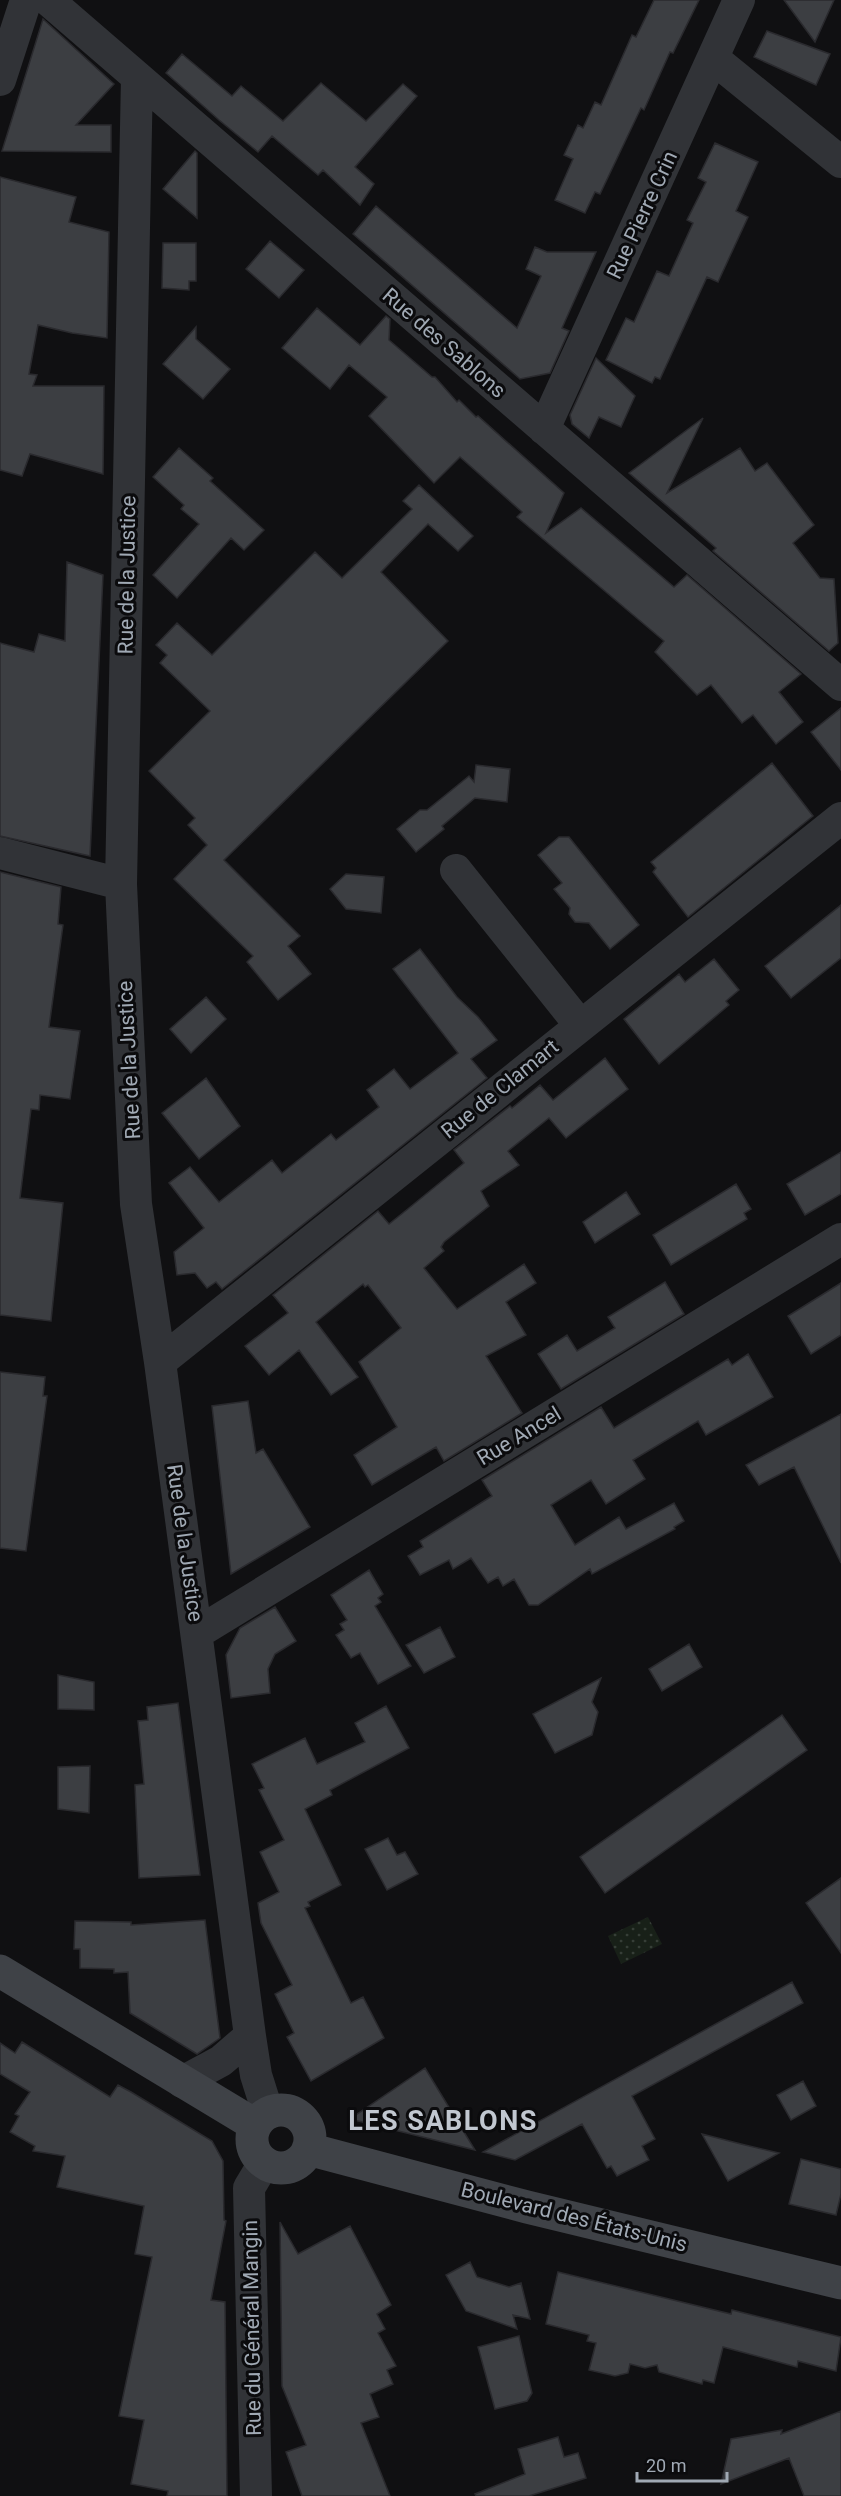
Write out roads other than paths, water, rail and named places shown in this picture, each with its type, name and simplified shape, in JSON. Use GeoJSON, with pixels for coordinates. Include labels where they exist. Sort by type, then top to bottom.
{"type":"FeatureCollection","features":[{"type":"Feature","properties":{"kind":"street"},"geometry":{"type":"LineString","coordinates":[[0,80],[26,0]]}},
{"type":"Feature","properties":{"kind":"street","name":"Rue des Sablons"},"geometry":{"type":"LineString","coordinates":[[48,0],[841,685]]}},
{"type":"Feature","properties":{"kind":"street","name":"Rue Pierre Crin"},"geometry":{"type":"LineString","coordinates":[[544,429],[739,0]]}},
{"type":"Feature","properties":{"kind":"street"},"geometry":{"type":"LineString","coordinates":[[714,59],[841,162]]}},
{"type":"Feature","properties":{"kind":"street","name":"Rue de la Justice"},"geometry":{"type":"LineString","coordinates":[[137,77],[121,884],[136,1203],[160,1362],[262,2119]]}},
{"type":"Feature","properties":{"kind":"street","name":"Rue de Clamart"},"geometry":{"type":"LineString","coordinates":[[160,1362],[841,818]]}},
{"type":"Feature","properties":{"kind":"street"},"geometry":{"type":"LineString","coordinates":[[0,853],[121,884]]}},
{"type":"Feature","properties":{"kind":"street"},"geometry":{"type":"LineString","coordinates":[[456,870],[580,1025]]}},
{"type":"Feature","properties":{"kind":"street","name":"Rue Ancel"},"geometry":{"type":"LineString","coordinates":[[197,1633],[841,1239]]}},
{"type":"Feature","properties":{"kind":"street"},"geometry":{"type":"LineString","coordinates":[[0,1971],[182,2082],[262,2119]]}},
{"type":"Feature","properties":{"kind":"street"},"geometry":{"type":"LineString","coordinates":[[182,2082],[221,2061],[250,2036]]}},
{"type":"Feature","properties":{"kind":"street"},"geometry":{"type":"LineString","coordinates":[[280,2110],[300,2117],[310,2138],[308,2149],[294,2165],[284,2168],[264,2163],[252,2146],[262,2119],[280,2110]]}},
{"type":"Feature","properties":{"kind":"street","name":"Boulevard des États-Unis"},"geometry":{"type":"LineString","coordinates":[[308,2149],[526,2207],[841,2283]]}},
{"type":"Feature","properties":{"kind":"street","name":"Rue du Général Mangin"},"geometry":{"type":"LineString","coordinates":[[256,2496],[249,2188],[264,2163]]}},
{"type":"Feature","properties":{"kind":"district","name":"LES SABLONS"},"geometry":{"type":"Point","coordinates":[443,2121]}}]}
